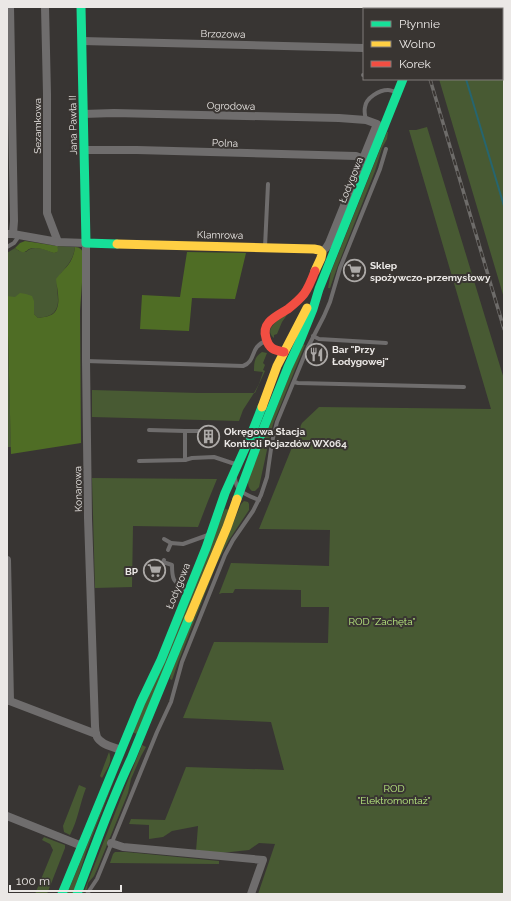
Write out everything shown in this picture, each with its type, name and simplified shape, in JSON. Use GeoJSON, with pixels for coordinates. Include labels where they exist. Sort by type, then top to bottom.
{"type":"FeatureCollection","features":[{"type":"Feature","properties":{"kind":"main road","name":"Jana Pawła II"},"geometry":{"type":"LineString","coordinates":[[81,7],[86,244]]}},
{"type":"Feature","properties":{"kind":"main road","name":"Łodygowa"},"geometry":{"type":"LineString","coordinates":[[78,894],[92,853],[123,776],[227,527],[238,492],[292,358],[299,345],[319,289],[400,84]]}},
{"type":"Feature","properties":{"kind":"main road","name":"Klamrowa"},"geometry":{"type":"LineString","coordinates":[[86,244],[265,247],[318,249],[321,252]]}},
{"type":"Feature","properties":{"kind":"main road"},"geometry":{"type":"LineString","coordinates":[[292,358],[284,352],[279,352],[268,345],[264,332],[269,321],[294,304],[308,288],[321,258],[321,252]]}},
{"type":"Feature","properties":{"kind":"main road","name":"Łodygowa"},"geometry":{"type":"LineString","coordinates":[[62,894],[143,696],[158,666],[211,534],[220,505],[277,366],[308,306],[319,289]]}},
{"type":"Feature","properties":{"kind":"main road"},"geometry":{"type":"LineString","coordinates":[[121,750],[124,756],[123,776]]}},
{"type":"Feature","properties":{"kind":"street"},"geometry":{"type":"LineString","coordinates":[[10,7],[13,235]]}},
{"type":"Feature","properties":{"kind":"street","name":"Sezamkowa"},"geometry":{"type":"LineString","coordinates":[[45,7],[47,213],[58,242]]}},
{"type":"Feature","properties":{"kind":"street","name":"Brzozowa"},"geometry":{"type":"LineString","coordinates":[[82,41],[363,48]]}},
{"type":"Feature","properties":{"kind":"street","name":"Ogrodowa"},"geometry":{"type":"LineString","coordinates":[[83,114],[339,118],[366,120],[377,124],[364,159]]}},
{"type":"Feature","properties":{"kind":"street","name":"Polna"},"geometry":{"type":"LineString","coordinates":[[84,150],[137,150],[340,156],[358,157],[364,159]]}},
{"type":"Feature","properties":{"kind":"street"},"geometry":{"type":"LineString","coordinates":[[321,252],[329,243],[364,159]]}},
{"type":"Feature","properties":{"kind":"street","name":"Klamrowa"},"geometry":{"type":"LineString","coordinates":[[13,235],[58,242],[86,244]]}},
{"type":"Feature","properties":{"kind":"street","name":"Konarowa"},"geometry":{"type":"LineString","coordinates":[[86,244],[86,361],[89,526],[96,734]]}},
{"type":"Feature","properties":{"kind":"street"},"geometry":{"type":"LineString","coordinates":[[7,560],[8,700],[96,734],[101,742],[121,750]]}},
{"type":"Feature","properties":{"kind":"street"},"geometry":{"type":"LineString","coordinates":[[7,816],[82,846]]}},
{"type":"Feature","properties":{"kind":"street"},"geometry":{"type":"LineString","coordinates":[[111,843],[123,847],[263,860],[251,894]]}},
{"type":"Feature","properties":{"kind":"lane"},"geometry":{"type":"LineString","coordinates":[[366,120],[366,102],[371,97],[382,91],[388,90],[400,84]]}},
{"type":"Feature","properties":{"kind":"lane"},"geometry":{"type":"LineString","coordinates":[[86,894],[97,879],[157,732],[171,702],[182,662],[225,555],[259,500],[267,476],[275,429],[308,347],[330,302],[340,268],[380,169],[386,149]]}},
{"type":"Feature","properties":{"kind":"lane"},"geometry":{"type":"LineString","coordinates":[[265,247],[268,184]]}},
{"type":"Feature","properties":{"kind":"lane"},"geometry":{"type":"LineString","coordinates":[[7,247],[14,243],[13,235]]}},
{"type":"Feature","properties":{"kind":"lane"},"geometry":{"type":"LineString","coordinates":[[313,336],[320,339],[386,343]]}},
{"type":"Feature","properties":{"kind":"lane"},"geometry":{"type":"LineString","coordinates":[[86,361],[241,366],[249,363],[258,345],[267,340]]}},
{"type":"Feature","properties":{"kind":"lane"},"geometry":{"type":"LineString","coordinates":[[294,382],[464,387]]}},
{"type":"Feature","properties":{"kind":"lane"},"geometry":{"type":"LineString","coordinates":[[148,430],[202,431]]}},
{"type":"Feature","properties":{"kind":"lane"},"geometry":{"type":"LineString","coordinates":[[185,431],[185,460]]}},
{"type":"Feature","properties":{"kind":"lane"},"geometry":{"type":"LineString","coordinates":[[231,432],[250,435]]}},
{"type":"Feature","properties":{"kind":"lane"},"geometry":{"type":"LineString","coordinates":[[139,461],[185,460],[192,458],[214,457],[236,469],[236,485],[238,492],[259,500]]}},
{"type":"Feature","properties":{"kind":"lane"},"geometry":{"type":"LineString","coordinates":[[220,505],[231,496]]}},
{"type":"Feature","properties":{"kind":"lane"},"geometry":{"type":"LineString","coordinates":[[164,539],[171,543],[183,544],[211,534]]}},
{"type":"Feature","properties":{"kind":"lane"},"geometry":{"type":"LineString","coordinates":[[168,550],[171,543]]}},
{"type":"Feature","properties":{"kind":"lane"},"geometry":{"type":"LineString","coordinates":[[164,560],[163,562],[172,565],[172,578],[177,584],[188,592]]}},
{"type":"Feature","properties":{"kind":"green space"},"geometry":{"type":"Polygon","coordinates":[[[504,7],[504,298],[439,80],[503,80],[503,8],[442,8],[504,7]]]}},
{"type":"Feature","properties":{"kind":"green space"},"geometry":{"type":"Polygon","coordinates":[[[427,127],[504,379],[504,894],[258,894],[275,844],[259,843],[249,850],[221,853],[196,851],[198,826],[172,831],[163,837],[149,839],[149,825],[129,824],[131,819],[165,820],[186,767],[284,770],[271,722],[183,718],[214,642],[328,643],[329,607],[301,607],[301,590],[235,589],[233,593],[219,594],[231,563],[329,566],[330,530],[259,529],[302,423],[319,407],[491,409],[409,130],[427,127]]]}},
{"type":"Feature","properties":{"kind":"green space"},"geometry":{"type":"Polygon","coordinates":[[[387,132],[387,139],[382,148],[375,171],[330,288],[328,288],[331,272],[387,132]]]}},
{"type":"Feature","properties":{"kind":"green space"},"geometry":{"type":"Polygon","coordinates":[[[25,241],[57,246],[58,250],[54,253],[40,248],[32,248],[22,252],[15,248],[20,243],[25,241]]]}},
{"type":"Feature","properties":{"kind":"green space"},"geometry":{"type":"Polygon","coordinates":[[[57,246],[75,247],[71,260],[60,274],[57,283],[58,304],[57,308],[52,314],[38,318],[34,314],[34,301],[7,297],[7,253],[15,248],[19,251],[26,252],[32,248],[40,248],[54,253],[57,252],[57,246]]]}},
{"type":"Feature","properties":{"kind":"green space"},"geometry":{"type":"Polygon","coordinates":[[[75,247],[81,249],[84,254],[80,311],[81,443],[11,454],[7,296],[15,297],[20,293],[32,296],[34,301],[34,314],[38,318],[51,315],[55,312],[58,304],[56,279],[68,265],[74,253],[75,247]]]}},
{"type":"Feature","properties":{"kind":"green space"},"geometry":{"type":"Polygon","coordinates":[[[187,252],[246,253],[235,299],[192,298],[189,331],[140,329],[142,295],[180,297],[187,252]]]}},
{"type":"Feature","properties":{"kind":"green space"},"geometry":{"type":"Polygon","coordinates":[[[7,297],[11,447],[7,447],[7,297]]]}},
{"type":"Feature","properties":{"kind":"green space"},"geometry":{"type":"Polygon","coordinates":[[[289,312],[282,322],[277,334],[274,335],[274,338],[270,331],[272,327],[278,320],[289,312]]]}},
{"type":"Feature","properties":{"kind":"green space"},"geometry":{"type":"Polygon","coordinates":[[[302,344],[305,345],[273,424],[259,487],[255,491],[252,491],[248,484],[248,479],[302,344]]]}},
{"type":"Feature","properties":{"kind":"green space"},"geometry":{"type":"Polygon","coordinates":[[[262,352],[267,353],[263,363],[265,365],[263,370],[265,371],[255,393],[263,372],[254,371],[255,360],[262,352]]]}},
{"type":"Feature","properties":{"kind":"green space"},"geometry":{"type":"Polygon","coordinates":[[[92,390],[254,393],[243,410],[239,421],[92,417],[92,390]]]}},
{"type":"Feature","properties":{"kind":"green space"},"geometry":{"type":"Polygon","coordinates":[[[92,478],[217,479],[198,527],[133,526],[132,587],[95,588],[92,478]]]}},
{"type":"Feature","properties":{"kind":"green space"},"geometry":{"type":"Polygon","coordinates":[[[244,501],[248,502],[249,510],[229,540],[217,563],[172,680],[170,679],[171,673],[241,504],[244,501]]]}},
{"type":"Feature","properties":{"kind":"green space"},"geometry":{"type":"Polygon","coordinates":[[[225,509],[229,510],[137,734],[132,732],[225,509]]]}},
{"type":"Feature","properties":{"kind":"green space"},"geometry":{"type":"Polygon","coordinates":[[[142,745],[146,747],[131,779],[128,793],[94,876],[88,883],[87,889],[83,894],[142,745]]]}},
{"type":"Feature","properties":{"kind":"green space"},"geometry":{"type":"Polygon","coordinates":[[[109,752],[110,762],[102,778],[100,776],[109,752]]]}},
{"type":"Feature","properties":{"kind":"green space"},"geometry":{"type":"Polygon","coordinates":[[[118,770],[86,852],[73,894],[67,894],[118,770]]]}},
{"type":"Feature","properties":{"kind":"green space"},"geometry":{"type":"Polygon","coordinates":[[[79,785],[86,788],[70,835],[64,832],[63,826],[79,785]]]}},
{"type":"Feature","properties":{"kind":"green space"},"geometry":{"type":"Polygon","coordinates":[[[44,837],[65,845],[65,848],[47,894],[35,894],[53,850],[50,844],[42,840],[44,837]]]}},
{"type":"Feature","properties":{"kind":"green space"},"geometry":{"type":"Polygon","coordinates":[[[115,852],[219,861],[219,864],[110,863],[115,852]]]}},
{"type":"Feature","properties":{"kind":"waterway"},"geometry":{"type":"LineString","coordinates":[[466,80],[504,206]]}},
{"type":"Feature","properties":{"kind":"railway"},"geometry":{"type":"LineString","coordinates":[[430,80],[504,329]]}},
{"type":"Feature","properties":{"kind":"traffic: fast"},"geometry":{"type":"LineString","coordinates":[[81,7],[86,243],[117,244]]}},
{"type":"Feature","properties":{"kind":"traffic: fast"},"geometry":{"type":"LineString","coordinates":[[237,499],[260,437],[313,309],[319,289],[403,80]]}},
{"type":"Feature","properties":{"kind":"traffic: fast"},"geometry":{"type":"LineString","coordinates":[[62,894],[141,702],[161,660],[206,548],[225,493],[262,407]]}},
{"type":"Feature","properties":{"kind":"traffic: fast"},"geometry":{"type":"LineString","coordinates":[[77,894],[109,809],[189,618]]}},
{"type":"Feature","properties":{"kind":"traffic: slow"},"geometry":{"type":"LineString","coordinates":[[117,244],[314,249],[319,250],[322,253],[315,271]]}},
{"type":"Feature","properties":{"kind":"traffic: slow"},"geometry":{"type":"LineString","coordinates":[[262,407],[277,366],[307,308]]}},
{"type":"Feature","properties":{"kind":"traffic: slow"},"geometry":{"type":"LineString","coordinates":[[189,618],[227,527],[237,499]]}},
{"type":"Feature","properties":{"kind":"traffic: jam"},"geometry":{"type":"LineString","coordinates":[[284,352],[270,347],[266,338],[266,328],[271,320],[288,309],[302,296],[309,286],[315,271]]}},
{"type":"Feature","properties":{"kind":"place","name":"Sklep spożywczo-przemysłowy"},"geometry":{"type":"Point","coordinates":[354,271]}},
{"type":"Feature","properties":{"kind":"place","name":"Bar \"Przy Łodygowej\""},"geometry":{"type":"Point","coordinates":[316,355]}},
{"type":"Feature","properties":{"kind":"place","name":"Okręgowa Stacja Kontroli Pojazdów WX064"},"geometry":{"type":"Point","coordinates":[209,437]}},
{"type":"Feature","properties":{"kind":"place","name":"BP"},"geometry":{"type":"Point","coordinates":[154,571]}},
{"type":"Feature","properties":{"kind":"park label","name":"ROD \"Zachęta\""},"geometry":{"type":"Point","coordinates":[382,621]}},
{"type":"Feature","properties":{"kind":"park label","name":"ROD \"Elektromontaż\""},"geometry":{"type":"Point","coordinates":[394,794]}}]}
